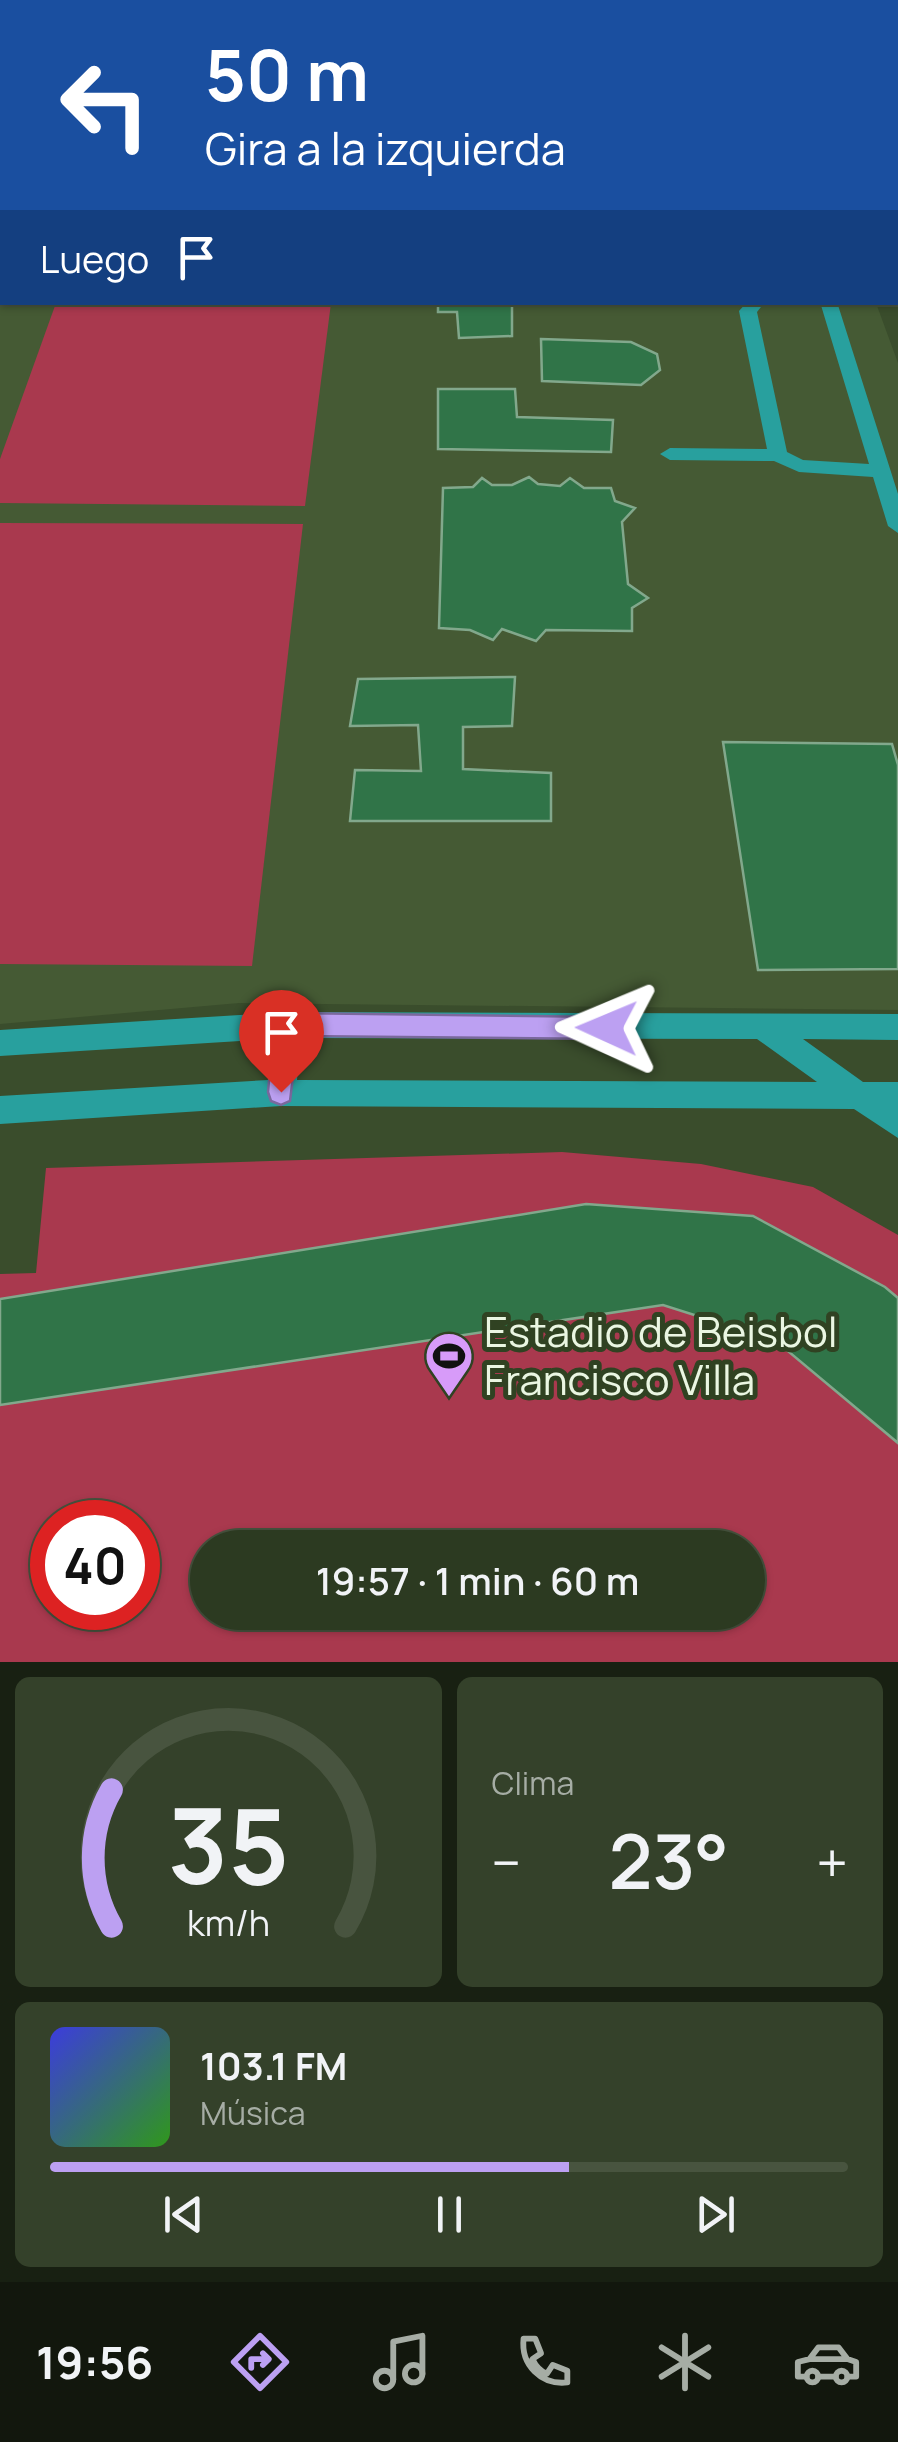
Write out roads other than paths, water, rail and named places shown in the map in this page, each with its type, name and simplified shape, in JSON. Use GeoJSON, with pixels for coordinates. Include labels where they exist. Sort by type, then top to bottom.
{"type":"FeatureCollection","features":[{"type":"Feature","properties":{"kind":"street"},"geometry":{"type":"LineString","coordinates":[[754,305],[748,311],[778,454]]}},
{"type":"Feature","properties":{"kind":"street"},"geometry":{"type":"LineString","coordinates":[[829,305],[898,526]]}},
{"type":"Feature","properties":{"kind":"street"},"geometry":{"type":"LineString","coordinates":[[670,454],[778,454],[799,466],[879,471]]}},
{"type":"Feature","properties":{"kind":"street"},"geometry":{"type":"LineString","coordinates":[[281,1092],[287,1025]]}},
{"type":"Feature","properties":{"kind":"street"},"geometry":{"type":"LineString","coordinates":[[0,1043],[287,1025],[898,1028]]}},
{"type":"Feature","properties":{"kind":"street"},"geometry":{"type":"LineString","coordinates":[[767,1030],[898,1124]]}},
{"type":"Feature","properties":{"kind":"street"},"geometry":{"type":"LineString","coordinates":[[0,1110],[281,1092],[898,1096]]}},
{"type":"Feature","properties":{"kind":"place","name":"Estadio de Beisbol Francisco Villa"},"geometry":{"type":"Point","coordinates":[449,1398]}}]}
